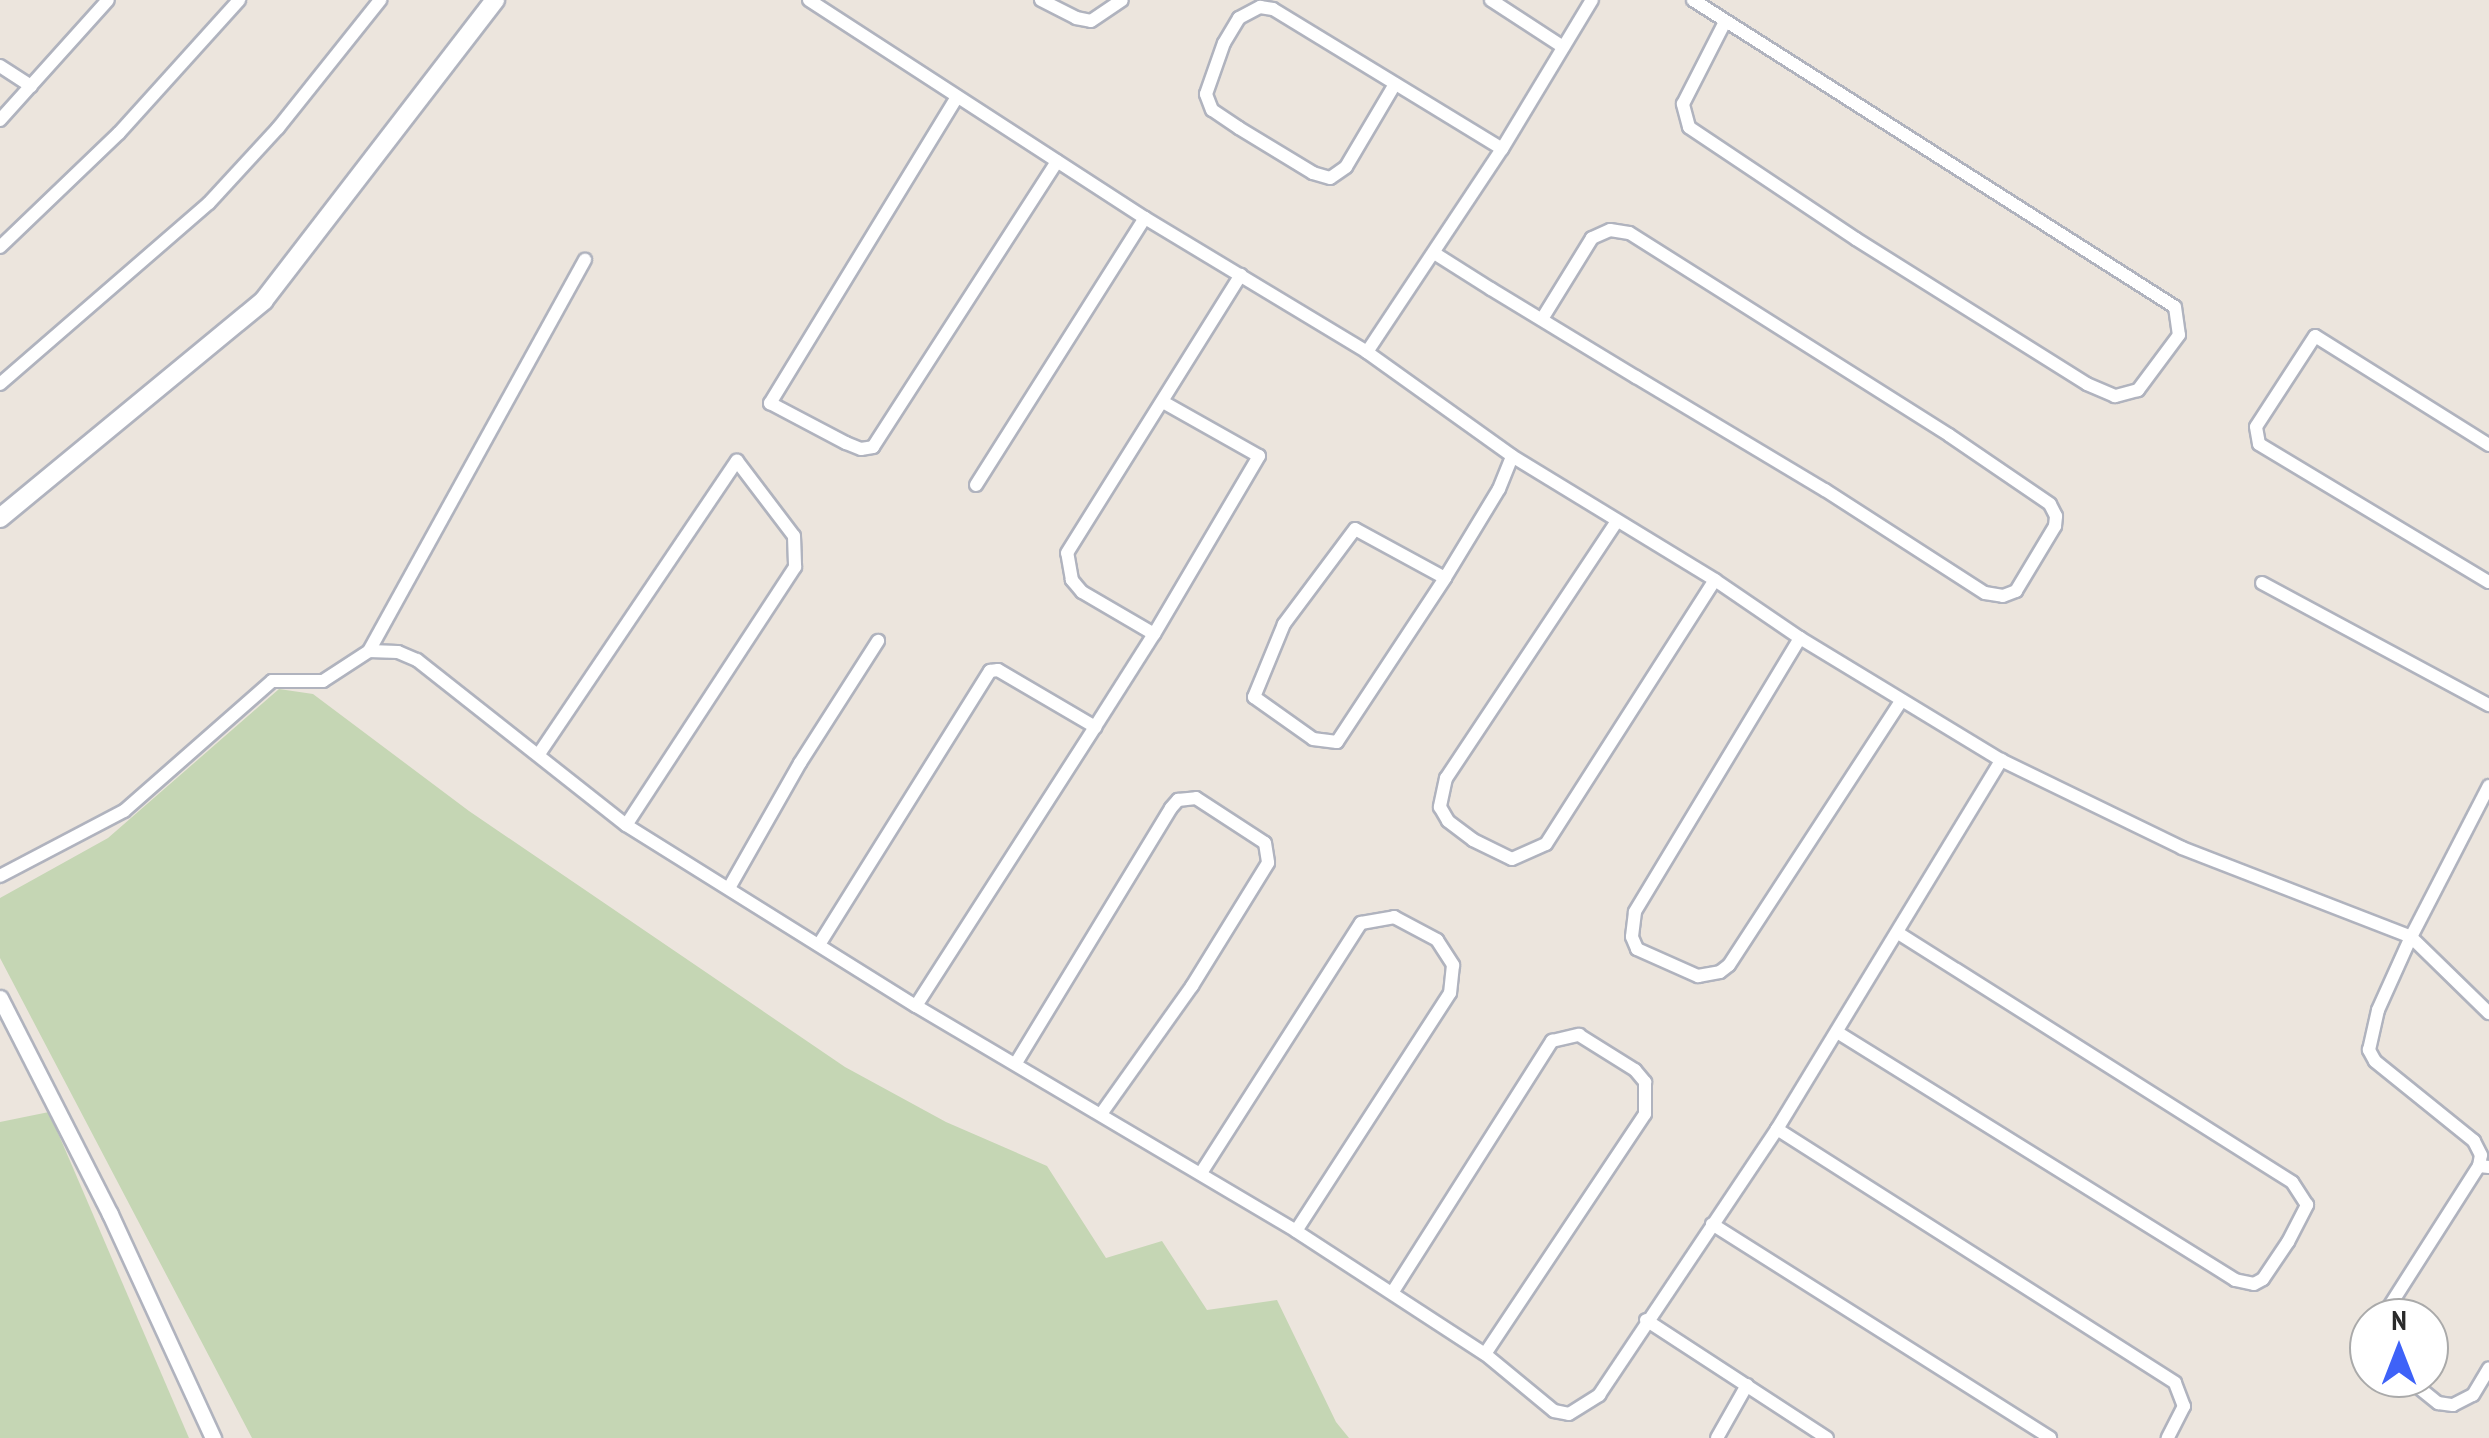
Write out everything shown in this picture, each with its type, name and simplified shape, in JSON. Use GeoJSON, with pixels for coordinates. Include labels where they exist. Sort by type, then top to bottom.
{"type":"FeatureCollection","features":[{"type":"Feature","properties":{"kind":"main road"},"geometry":{"type":"LineString","coordinates":[[0,518],[264,300],[495,0]]}},
{"type":"Feature","properties":{"kind":"street"},"geometry":{"type":"LineString","coordinates":[[0,120],[104,5],[84,0]]}},
{"type":"Feature","properties":{"kind":"street"},"geometry":{"type":"LineString","coordinates":[[0,247],[119,133],[239,0]]}},
{"type":"Feature","properties":{"kind":"street"},"geometry":{"type":"LineString","coordinates":[[0,384],[209,203],[278,128],[380,0]]}},
{"type":"Feature","properties":{"kind":"street"},"geometry":{"type":"LineString","coordinates":[[809,0],[1145,218],[1367,352],[1512,456],[2001,760],[2182,848],[2412,937],[2489,1013]]}},
{"type":"Feature","properties":{"kind":"street"},"geometry":{"type":"LineString","coordinates":[[1041,0],[1076,18],[1091,20],[1122,0]]}},
{"type":"Feature","properties":{"kind":"street"},"geometry":{"type":"LineString","coordinates":[[1491,0],[1563,47]]}},
{"type":"Feature","properties":{"kind":"street"},"geometry":{"type":"LineString","coordinates":[[1367,352],[1502,149],[1592,0]]}},
{"type":"Feature","properties":{"kind":"street"},"geometry":{"type":"LineString","coordinates":[[1693,0],[2175,306],[2179,335],[2138,390],[2114,396],[2087,384],[1856,240],[1689,127],[1684,104],[1725,22]]}},
{"type":"Feature","properties":{"kind":"street"},"geometry":{"type":"LineString","coordinates":[[1395,84],[1346,166],[1330,178],[1314,173],[1238,128],[1212,110],[1206,94],[1224,43],[1238,18],[1260,7],[1288,18],[1502,149]]}},
{"type":"Feature","properties":{"kind":"street"},"geometry":{"type":"LineString","coordinates":[[0,66],[31,86]]}},
{"type":"Feature","properties":{"kind":"street"},"geometry":{"type":"LineString","coordinates":[[957,97],[770,404],[861,449],[873,447],[1057,160]]}},
{"type":"Feature","properties":{"kind":"street"},"geometry":{"type":"LineString","coordinates":[[976,485],[1145,218]]}},
{"type":"Feature","properties":{"kind":"street"},"geometry":{"type":"LineString","coordinates":[[1434,253],[1542,319],[1826,490],[1986,593],[2003,596],[2016,591],[2055,526],[2056,516],[2050,504],[1949,435],[1629,233],[1610,230],[1592,238],[1542,319]]}},
{"type":"Feature","properties":{"kind":"street"},"geometry":{"type":"LineString","coordinates":[[0,876],[124,810],[272,681],[323,681],[369,651],[584,260]]}},
{"type":"Feature","properties":{"kind":"street"},"geometry":{"type":"LineString","coordinates":[[1154,634],[1082,592],[1072,580],[1067,552],[1241,275]]}},
{"type":"Feature","properties":{"kind":"street"},"geometry":{"type":"LineString","coordinates":[[2489,445],[2316,336],[2256,427],[2259,444],[2489,582]]}},
{"type":"Feature","properties":{"kind":"street"},"geometry":{"type":"LineString","coordinates":[[916,1006],[1154,634],[1259,456],[1163,402]]}},
{"type":"Feature","properties":{"kind":"street"},"geometry":{"type":"LineString","coordinates":[[1444,578],[1355,529],[1284,624],[1254,697],[1314,739],[1337,742],[1444,578],[1499,490],[1512,456]]}},
{"type":"Feature","properties":{"kind":"street"},"geometry":{"type":"LineString","coordinates":[[539,754],[737,462],[794,536],[794,567],[626,825]]}},
{"type":"Feature","properties":{"kind":"street"},"geometry":{"type":"LineString","coordinates":[[1618,520],[1446,778],[1440,807],[1448,821],[1474,840],[1512,859],[1546,844],[1715,580]]}},
{"type":"Feature","properties":{"kind":"street"},"geometry":{"type":"LineString","coordinates":[[2262,583],[2489,704]]}},
{"type":"Feature","properties":{"kind":"street"},"geometry":{"type":"LineString","coordinates":[[1800,638],[1635,912],[1632,937],[1637,949],[1698,976],[1720,972],[1729,964],[1902,700]]}},
{"type":"Feature","properties":{"kind":"street"},"geometry":{"type":"LineString","coordinates":[[729,888],[800,763],[878,641]]}},
{"type":"Feature","properties":{"kind":"street"},"geometry":{"type":"LineString","coordinates":[[369,651],[389,650],[417,660],[626,825],[916,1006],[1296,1232],[1485,1354],[1554,1411],[1569,1414],[1599,1396],[1646,1320],[1777,1129],[2001,760]]}},
{"type":"Feature","properties":{"kind":"street"},"geometry":{"type":"LineString","coordinates":[[820,944],[990,671],[998,670],[1095,727]]}},
{"type":"Feature","properties":{"kind":"street"},"geometry":{"type":"LineString","coordinates":[[2396,1298],[2484,1167],[2474,1141],[2369,1054],[2378,1010],[2489,786]]}},
{"type":"Feature","properties":{"kind":"street"},"geometry":{"type":"LineString","coordinates":[[1016,1063],[1171,808],[1178,800],[1196,798],[1265,843],[1268,862],[1192,986],[1102,1114]]}},
{"type":"Feature","properties":{"kind":"street"},"geometry":{"type":"LineString","coordinates":[[1200,1174],[1361,922],[1394,917],[1438,940],[1454,965],[1450,993],[1296,1232]]}},
{"type":"Feature","properties":{"kind":"street"},"geometry":{"type":"LineString","coordinates":[[1837,1032],[2235,1280],[2254,1284],[2263,1279],[2288,1242],[2306,1206],[2304,1196],[2292,1182],[1898,933]]}},
{"type":"Feature","properties":{"kind":"street"},"geometry":{"type":"LineString","coordinates":[[0,998],[110,1214],[213,1438]]}},
{"type":"Feature","properties":{"kind":"street"},"geometry":{"type":"LineString","coordinates":[[1392,1293],[1552,1040],[1580,1035],[1635,1070],[1645,1082],[1644,1114],[1485,1354]]}},
{"type":"Feature","properties":{"kind":"street"},"geometry":{"type":"LineString","coordinates":[[1777,1129],[2175,1383],[2184,1406],[2168,1438]]}},
{"type":"Feature","properties":{"kind":"street"},"geometry":{"type":"LineString","coordinates":[[1712,1224],[2050,1438]]}},
{"type":"Feature","properties":{"kind":"street"},"geometry":{"type":"LineString","coordinates":[[1646,1320],[1828,1438]]}},
{"type":"Feature","properties":{"kind":"street"},"geometry":{"type":"LineString","coordinates":[[2432,1398],[2453,1405],[2473,1395],[2489,1368]]}},
{"type":"Feature","properties":{"kind":"street"},"geometry":{"type":"LineString","coordinates":[[1717,1438],[1747,1385]]}},
{"type":"Feature","properties":{"kind":"green space"},"geometry":{"type":"Polygon","coordinates":[[[279,689],[313,694],[469,811],[845,1067],[946,1122],[1047,1166],[1106,1258],[1162,1241],[1207,1310],[1277,1300],[1336,1422],[1349,1438],[252,1438],[0,958],[0,898],[108,838],[279,689]]]}},
{"type":"Feature","properties":{"kind":"green space"},"geometry":{"type":"Polygon","coordinates":[[[49,1112],[189,1438],[0,1438],[0,1122],[49,1112]]]}}]}
